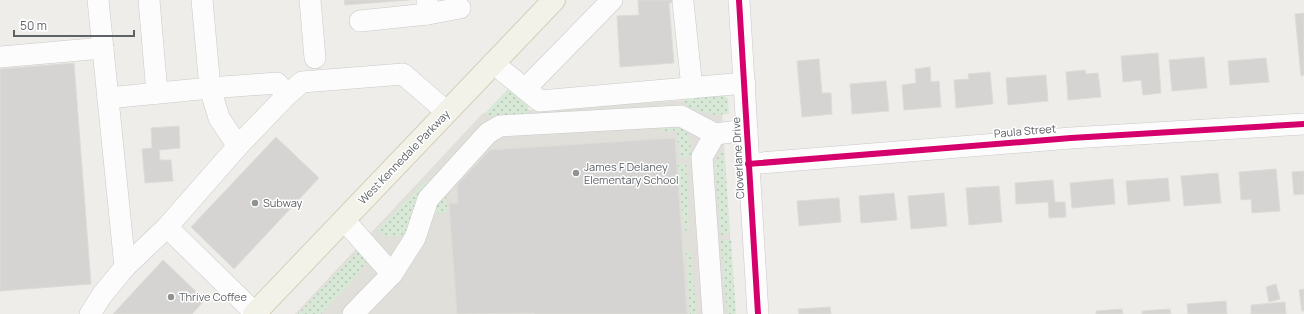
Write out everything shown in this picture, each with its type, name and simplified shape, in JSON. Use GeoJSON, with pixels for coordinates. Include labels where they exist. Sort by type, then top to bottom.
{"type":"FeatureCollection","features":[{"type":"Feature","properties":{"kind":"main road","name":"West Kennedale Parkway"},"geometry":{"type":"LineString","coordinates":[[255,314],[554,0]]}},
{"type":"Feature","properties":{"kind":"street"},"geometry":{"type":"LineString","coordinates":[[98,0],[125,267]]}},
{"type":"Feature","properties":{"kind":"street"},"geometry":{"type":"LineString","coordinates":[[149,0],[157,93]]}},
{"type":"Feature","properties":{"kind":"street"},"geometry":{"type":"LineString","coordinates":[[202,0],[210,88],[219,118],[238,146]]}},
{"type":"Feature","properties":{"kind":"street"},"geometry":{"type":"LineString","coordinates":[[310,0],[315,58]]}},
{"type":"Feature","properties":{"kind":"street"},"geometry":{"type":"LineString","coordinates":[[532,95],[612,0]]}},
{"type":"Feature","properties":{"kind":"street","name":"Cloverlane Drive"},"geometry":{"type":"LineString","coordinates":[[739,0],[758,314]]}},
{"type":"Feature","properties":{"kind":"street"},"geometry":{"type":"LineString","coordinates":[[683,2],[692,88]]}},
{"type":"Feature","properties":{"kind":"street"},"geometry":{"type":"LineString","coordinates":[[360,21],[427,7],[460,8]]}},
{"type":"Feature","properties":{"kind":"street"},"geometry":{"type":"LineString","coordinates":[[0,57],[103,48]]}},
{"type":"Feature","properties":{"kind":"street"},"geometry":{"type":"LineString","coordinates":[[493,63],[532,95],[692,88],[744,83]]}},
{"type":"Feature","properties":{"kind":"street"},"geometry":{"type":"LineString","coordinates":[[90,314],[102,295],[125,267],[167,226],[238,146],[287,95],[302,82],[403,74],[447,112]]}},
{"type":"Feature","properties":{"kind":"street"},"geometry":{"type":"LineString","coordinates":[[108,98],[277,83],[287,95]]}},
{"type":"Feature","properties":{"kind":"street"},"geometry":{"type":"LineString","coordinates":[[353,314],[392,274],[415,238],[428,199],[488,133],[500,126],[681,116],[715,134],[747,130]]}},
{"type":"Feature","properties":{"kind":"street","name":"Paula Street"},"geometry":{"type":"LineString","coordinates":[[748,164],[1071,138],[1304,124]]}},
{"type":"Feature","properties":{"kind":"street"},"geometry":{"type":"LineString","coordinates":[[713,314],[702,157],[715,134]]}},
{"type":"Feature","properties":{"kind":"street"},"geometry":{"type":"LineString","coordinates":[[344,220],[392,274]]}},
{"type":"Feature","properties":{"kind":"street"},"geometry":{"type":"LineString","coordinates":[[167,226],[255,314]]}},
{"type":"Feature","properties":{"kind":"shaded area","name":"James F Delaney Elementary School"},"geometry":{"type":"Polygon","coordinates":[[[721,98],[735,314],[295,314],[483,113],[721,98]]]}},
{"type":"Feature","properties":{"kind":"green space"},"geometry":{"type":"Polygon","coordinates":[[[512,85],[529,100],[528,114],[489,117],[486,112],[512,85]]]}},
{"type":"Feature","properties":{"kind":"green space"},"geometry":{"type":"Polygon","coordinates":[[[714,93],[721,94],[728,98],[729,114],[711,115],[685,106],[684,99],[714,93]]]}},
{"type":"Feature","properties":{"kind":"green space"},"geometry":{"type":"Polygon","coordinates":[[[666,126],[682,127],[690,140],[691,156],[680,158],[677,130],[659,132],[666,126]]]}},
{"type":"Feature","properties":{"kind":"green space"},"geometry":{"type":"Polygon","coordinates":[[[724,150],[730,234],[721,235],[715,164],[719,154],[724,150]]]}},
{"type":"Feature","properties":{"kind":"green space"},"geometry":{"type":"Polygon","coordinates":[[[686,163],[689,228],[684,232],[678,164],[686,163]]]}},
{"type":"Feature","properties":{"kind":"green space"},"geometry":{"type":"Polygon","coordinates":[[[424,182],[429,182],[420,195],[408,231],[400,236],[389,237],[383,235],[378,230],[424,182]]]}},
{"type":"Feature","properties":{"kind":"green space"},"geometry":{"type":"Polygon","coordinates":[[[444,191],[446,193],[447,212],[434,214],[433,213],[444,191]]]}},
{"type":"Feature","properties":{"kind":"green space"},"geometry":{"type":"Polygon","coordinates":[[[731,240],[736,314],[727,314],[721,244],[721,241],[731,240]]]}},
{"type":"Feature","properties":{"kind":"green space"},"geometry":{"type":"Polygon","coordinates":[[[360,249],[365,256],[366,263],[356,277],[321,314],[298,314],[360,249]]]}},
{"type":"Feature","properties":{"kind":"green space"},"geometry":{"type":"Polygon","coordinates":[[[686,251],[691,253],[696,314],[690,314],[686,251]]]}},
{"type":"Feature","properties":{"kind":"building"},"geometry":{"type":"Polygon","coordinates":[[[344,0],[409,0],[345,5],[344,0]]]}},
{"type":"Feature","properties":{"kind":"building"},"geometry":{"type":"Polygon","coordinates":[[[638,0],[695,0],[669,3],[674,63],[620,67],[617,16],[639,15],[638,0]]]}},
{"type":"Feature","properties":{"kind":"building"},"geometry":{"type":"Polygon","coordinates":[[[1304,13],[1304,75],[1301,76],[1295,14],[1304,13]]]}},
{"type":"Feature","properties":{"kind":"building"},"geometry":{"type":"Polygon","coordinates":[[[1158,53],[1161,93],[1143,95],[1141,80],[1123,82],[1121,56],[1158,53]]]}},
{"type":"Feature","properties":{"kind":"building"},"geometry":{"type":"Polygon","coordinates":[[[1204,57],[1207,88],[1172,91],[1169,60],[1204,57]]]}},
{"type":"Feature","properties":{"kind":"building"},"geometry":{"type":"Polygon","coordinates":[[[1266,58],[1269,82],[1230,85],[1228,61],[1266,58]]]}},
{"type":"Feature","properties":{"kind":"building"},"geometry":{"type":"Polygon","coordinates":[[[819,59],[822,93],[831,93],[832,114],[802,117],[797,61],[819,59]]]}},
{"type":"Feature","properties":{"kind":"building"},"geometry":{"type":"Polygon","coordinates":[[[74,63],[91,284],[0,291],[0,69],[74,63]]]}},
{"type":"Feature","properties":{"kind":"building"},"geometry":{"type":"Polygon","coordinates":[[[930,67],[931,82],[939,81],[941,107],[904,110],[902,85],[916,83],[915,69],[930,67]]]}},
{"type":"Feature","properties":{"kind":"building"},"geometry":{"type":"Polygon","coordinates":[[[1085,70],[1086,74],[1098,73],[1101,97],[1068,100],[1066,72],[1085,70]]]}},
{"type":"Feature","properties":{"kind":"building"},"geometry":{"type":"Polygon","coordinates":[[[990,72],[993,104],[956,108],[954,80],[969,79],[968,74],[990,72]]]}},
{"type":"Feature","properties":{"kind":"building"},"geometry":{"type":"Polygon","coordinates":[[[1046,75],[1048,101],[1008,105],[1006,78],[1046,75]]]}},
{"type":"Feature","properties":{"kind":"building"},"geometry":{"type":"Polygon","coordinates":[[[886,81],[889,111],[852,114],[850,84],[886,81]]]}},
{"type":"Feature","properties":{"kind":"building"},"geometry":{"type":"Polygon","coordinates":[[[179,126],[180,148],[159,150],[160,160],[171,160],[173,181],[145,183],[142,149],[152,148],[151,128],[179,126]]]}},
{"type":"Feature","properties":{"kind":"building","name":"Subway"},"geometry":{"type":"Polygon","coordinates":[[[276,137],[319,178],[234,269],[191,227],[276,137]]]}},
{"type":"Feature","properties":{"kind":"building"},"geometry":{"type":"Polygon","coordinates":[[[675,138],[687,314],[457,314],[449,204],[458,203],[457,185],[490,150],[675,138]]]}},
{"type":"Feature","properties":{"kind":"building"},"geometry":{"type":"Polygon","coordinates":[[[1276,169],[1280,211],[1252,213],[1251,199],[1241,200],[1239,172],[1276,169]]]}},
{"type":"Feature","properties":{"kind":"building"},"geometry":{"type":"Polygon","coordinates":[[[1304,171],[1304,194],[1294,195],[1292,172],[1304,171]]]}},
{"type":"Feature","properties":{"kind":"building"},"geometry":{"type":"Polygon","coordinates":[[[1218,173],[1221,203],[1184,206],[1181,176],[1218,173]]]}},
{"type":"Feature","properties":{"kind":"building"},"geometry":{"type":"Polygon","coordinates":[[[1168,178],[1170,201],[1128,205],[1126,181],[1168,178]]]}},
{"type":"Feature","properties":{"kind":"building"},"geometry":{"type":"Polygon","coordinates":[[[1113,179],[1115,204],[1072,208],[1070,183],[1113,179]]]}},
{"type":"Feature","properties":{"kind":"building"},"geometry":{"type":"Polygon","coordinates":[[[1053,180],[1055,202],[1065,202],[1066,217],[1049,218],[1048,202],[1016,204],[1015,183],[1053,180]]]}},
{"type":"Feature","properties":{"kind":"building"},"geometry":{"type":"Polygon","coordinates":[[[999,186],[1002,222],[969,225],[966,188],[999,186]]]}},
{"type":"Feature","properties":{"kind":"building"},"geometry":{"type":"Polygon","coordinates":[[[894,193],[897,220],[861,223],[859,196],[894,193]]]}},
{"type":"Feature","properties":{"kind":"building"},"geometry":{"type":"Polygon","coordinates":[[[944,193],[947,226],[911,229],[908,196],[944,193]]]}},
{"type":"Feature","properties":{"kind":"building"},"geometry":{"type":"Polygon","coordinates":[[[839,198],[841,222],[799,226],[797,201],[839,198]]]}},
{"type":"Feature","properties":{"kind":"building"},"geometry":{"type":"Polygon","coordinates":[[[163,260],[205,300],[192,314],[113,314],[163,260]]]}},
{"type":"Feature","properties":{"kind":"building"},"geometry":{"type":"Polygon","coordinates":[[[1276,284],[1280,299],[1269,302],[1266,287],[1276,284]]]}},
{"type":"Feature","properties":{"kind":"building"},"geometry":{"type":"Polygon","coordinates":[[[1304,289],[1304,311],[1302,311],[1299,290],[1304,289]]]}},
{"type":"Feature","properties":{"kind":"building"},"geometry":{"type":"Polygon","coordinates":[[[1226,301],[1227,314],[1188,314],[1187,304],[1226,301]]]}},
{"type":"Feature","properties":{"kind":"building"},"geometry":{"type":"Polygon","coordinates":[[[1285,302],[1286,314],[1251,314],[1251,305],[1285,302]]]}},
{"type":"Feature","properties":{"kind":"building"},"geometry":{"type":"Polygon","coordinates":[[[830,307],[831,314],[799,314],[798,309],[830,307]]]}},
{"type":"Feature","properties":{"kind":"building"},"geometry":{"type":"Polygon","coordinates":[[[1122,309],[1123,314],[1096,314],[1096,311],[1122,309]]]}},
{"type":"Feature","properties":{"kind":"building"},"geometry":{"type":"Polygon","coordinates":[[[1170,309],[1171,314],[1142,314],[1142,311],[1170,309]]]}},
{"type":"Feature","properties":{"kind":"cycle path"},"geometry":{"type":"LineString","coordinates":[[739,0],[758,314]]}},
{"type":"Feature","properties":{"kind":"cycle path"},"geometry":{"type":"LineString","coordinates":[[748,164],[1071,138],[1304,124]]}},
{"type":"Feature","properties":{"kind":"place","name":"James F Delaney Elementary School"},"geometry":{"type":"Point","coordinates":[576,173]}},
{"type":"Feature","properties":{"kind":"place","name":"Subway"},"geometry":{"type":"Point","coordinates":[255,203]}},
{"type":"Feature","properties":{"kind":"place","name":"Thrive Coffee"},"geometry":{"type":"Point","coordinates":[171,297]}}]}
